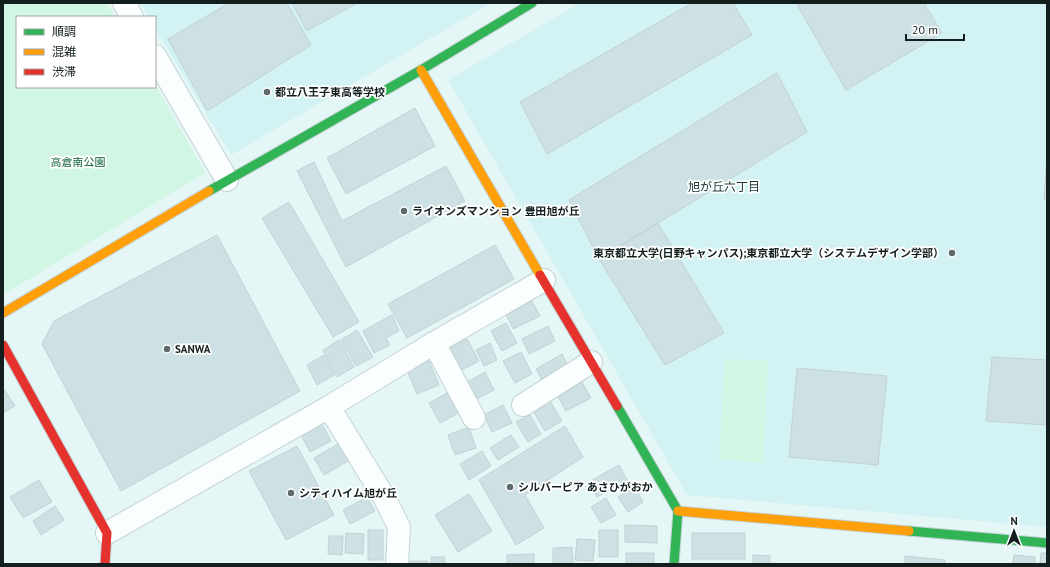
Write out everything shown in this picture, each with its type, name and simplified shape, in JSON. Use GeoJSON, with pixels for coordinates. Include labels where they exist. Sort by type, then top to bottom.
{"type":"FeatureCollection","features":[{"type":"Feature","properties":{"kind":"street"},"geometry":{"type":"LineString","coordinates":[[124,3],[131,16]]}},
{"type":"Feature","properties":{"kind":"street"},"geometry":{"type":"LineString","coordinates":[[3,313],[228,180],[421,70],[532,3]]}},
{"type":"Feature","properties":{"kind":"street"},"geometry":{"type":"LineString","coordinates":[[156,58],[228,180]]}},
{"type":"Feature","properties":{"kind":"street"},"geometry":{"type":"LineString","coordinates":[[421,70],[678,511],[674,564]]}},
{"type":"Feature","properties":{"kind":"street"},"geometry":{"type":"LineString","coordinates":[[107,533],[329,407],[434,343],[544,280]]}},
{"type":"Feature","properties":{"kind":"street"},"geometry":{"type":"LineString","coordinates":[[434,343],[474,418]]}},
{"type":"Feature","properties":{"kind":"street"},"geometry":{"type":"LineString","coordinates":[[3,345],[107,533],[105,564]]}},
{"type":"Feature","properties":{"kind":"street"},"geometry":{"type":"LineString","coordinates":[[523,404],[591,362]]}},
{"type":"Feature","properties":{"kind":"street"},"geometry":{"type":"LineString","coordinates":[[329,407],[384,497],[399,526],[397,564]]}},
{"type":"Feature","properties":{"kind":"street"},"geometry":{"type":"LineString","coordinates":[[678,511],[1047,543]]}},
{"type":"Feature","properties":{"kind":"shaded area","name":"都立八王子東高等学校"},"geometry":{"type":"Polygon","coordinates":[[[140,3],[491,3],[231,155],[156,30],[156,16],[148,16],[140,3]]]}},
{"type":"Feature","properties":{"kind":"shaded area"},"geometry":{"type":"Polygon","coordinates":[[[580,3],[1047,3],[1047,527],[687,495],[448,80],[580,3]]]}},
{"type":"Feature","properties":{"kind":"green space","name":"高倉南公園"},"geometry":{"type":"Polygon","coordinates":[[[3,3],[107,3],[114,16],[16,16],[16,88],[156,88],[156,87],[205,172],[3,295],[3,3]]]}},
{"type":"Feature","properties":{"kind":"green space"},"geometry":{"type":"Polygon","coordinates":[[[725,359],[768,361],[763,463],[719,459],[725,359]]]}},
{"type":"Feature","properties":{"kind":"building"},"geometry":{"type":"Polygon","coordinates":[[[229,3],[287,3],[311,45],[207,111],[168,39],[229,3]]]}},
{"type":"Feature","properties":{"kind":"building"},"geometry":{"type":"Polygon","coordinates":[[[292,3],[357,3],[307,31],[292,3]]]}},
{"type":"Feature","properties":{"kind":"building"},"geometry":{"type":"Polygon","coordinates":[[[692,3],[733,3],[752,35],[547,154],[520,102],[692,3]]]}},
{"type":"Feature","properties":{"kind":"building"},"geometry":{"type":"Polygon","coordinates":[[[796,3],[924,3],[942,33],[846,90],[796,3]]]}},
{"type":"Feature","properties":{"kind":"building"},"geometry":{"type":"Polygon","coordinates":[[[777,73],[807,132],[599,259],[569,200],[777,73]]]}},
{"type":"Feature","properties":{"kind":"building"},"geometry":{"type":"Polygon","coordinates":[[[415,108],[435,146],[346,194],[327,158],[415,108]]]}},
{"type":"Feature","properties":{"kind":"building"},"geometry":{"type":"Polygon","coordinates":[[[1047,157],[1047,199],[1044,199],[1047,157]]]}},
{"type":"Feature","properties":{"kind":"building","name":"ライオンズマンション 豊田旭が丘"},"geometry":{"type":"Polygon","coordinates":[[[314,162],[342,221],[446,166],[465,201],[346,267],[297,171],[314,162]]]}},
{"type":"Feature","properties":{"kind":"building"},"geometry":{"type":"Polygon","coordinates":[[[289,202],[359,322],[333,337],[262,218],[289,202]]]}},
{"type":"Feature","properties":{"kind":"building"},"geometry":{"type":"Polygon","coordinates":[[[658,223],[724,333],[665,365],[599,259],[658,223]]]}},
{"type":"Feature","properties":{"kind":"building"},"geometry":{"type":"Polygon","coordinates":[[[217,235],[300,391],[121,491],[42,344],[54,321],[217,235]]]}},
{"type":"Feature","properties":{"kind":"building"},"geometry":{"type":"Polygon","coordinates":[[[495,245],[514,279],[407,338],[388,304],[495,245]]]}},
{"type":"Feature","properties":{"kind":"building"},"geometry":{"type":"Polygon","coordinates":[[[532,301],[540,316],[513,329],[506,314],[532,301]]]}},
{"type":"Feature","properties":{"kind":"building"},"geometry":{"type":"Polygon","coordinates":[[[392,315],[399,331],[386,338],[390,345],[374,353],[363,331],[392,315]]]}},
{"type":"Feature","properties":{"kind":"building"},"geometry":{"type":"Polygon","coordinates":[[[506,323],[517,343],[502,351],[491,331],[506,323]]]}},
{"type":"Feature","properties":{"kind":"building"},"geometry":{"type":"Polygon","coordinates":[[[548,326],[555,341],[529,354],[522,339],[548,326]]]}},
{"type":"Feature","properties":{"kind":"building"},"geometry":{"type":"Polygon","coordinates":[[[357,330],[373,357],[356,366],[341,340],[357,330]]]}},
{"type":"Feature","properties":{"kind":"building"},"geometry":{"type":"Polygon","coordinates":[[[467,339],[479,361],[460,371],[448,349],[467,339]]]}},
{"type":"Feature","properties":{"kind":"building"},"geometry":{"type":"Polygon","coordinates":[[[339,340],[354,367],[337,377],[323,350],[339,340]]]}},
{"type":"Feature","properties":{"kind":"building"},"geometry":{"type":"Polygon","coordinates":[[[490,343],[497,360],[484,366],[476,350],[490,343]]]}},
{"type":"Feature","properties":{"kind":"building"},"geometry":{"type":"Polygon","coordinates":[[[521,352],[532,374],[515,383],[503,361],[521,352]]]}},
{"type":"Feature","properties":{"kind":"building"},"geometry":{"type":"Polygon","coordinates":[[[562,354],[570,369],[544,383],[536,369],[562,354]]]}},
{"type":"Feature","properties":{"kind":"building"},"geometry":{"type":"Polygon","coordinates":[[[324,355],[334,375],[317,385],[307,365],[324,355]]]}},
{"type":"Feature","properties":{"kind":"building"},"geometry":{"type":"Polygon","coordinates":[[[992,357],[1047,360],[1047,425],[986,421],[992,357]]]}},
{"type":"Feature","properties":{"kind":"building"},"geometry":{"type":"Polygon","coordinates":[[[429,361],[439,385],[417,394],[407,370],[429,361]]]}},
{"type":"Feature","properties":{"kind":"building"},"geometry":{"type":"Polygon","coordinates":[[[797,368],[887,376],[878,465],[789,457],[797,368]]]}},
{"type":"Feature","properties":{"kind":"building"},"geometry":{"type":"Polygon","coordinates":[[[485,372],[494,390],[473,401],[464,384],[485,372]]]}},
{"type":"Feature","properties":{"kind":"building"},"geometry":{"type":"Polygon","coordinates":[[[582,382],[591,398],[566,411],[557,395],[582,382]]]}},
{"type":"Feature","properties":{"kind":"building"},"geometry":{"type":"Polygon","coordinates":[[[3,388],[15,406],[3,413],[3,388]]]}},
{"type":"Feature","properties":{"kind":"building"},"geometry":{"type":"Polygon","coordinates":[[[449,392],[460,412],[440,423],[429,403],[449,392]]]}},
{"type":"Feature","properties":{"kind":"building"},"geometry":{"type":"Polygon","coordinates":[[[549,399],[562,421],[545,431],[532,409],[549,399]]]}},
{"type":"Feature","properties":{"kind":"building"},"geometry":{"type":"Polygon","coordinates":[[[503,405],[512,423],[492,432],[484,415],[503,405]]]}},
{"type":"Feature","properties":{"kind":"building"},"geometry":{"type":"Polygon","coordinates":[[[530,415],[541,434],[528,442],[516,422],[530,415]]]}},
{"type":"Feature","properties":{"kind":"building"},"geometry":{"type":"Polygon","coordinates":[[[322,424],[331,441],[310,452],[301,435],[322,424]]]}},
{"type":"Feature","properties":{"kind":"building","name":"シルバーピア あさひがおか"},"geometry":{"type":"Polygon","coordinates":[[[565,426],[583,457],[525,495],[544,528],[516,545],[479,480],[565,426]]]}},
{"type":"Feature","properties":{"kind":"building"},"geometry":{"type":"Polygon","coordinates":[[[469,427],[476,448],[455,455],[448,435],[469,427]]]}},
{"type":"Feature","properties":{"kind":"building"},"geometry":{"type":"Polygon","coordinates":[[[511,435],[519,447],[498,460],[490,448],[511,435]]]}},
{"type":"Feature","properties":{"kind":"building"},"geometry":{"type":"Polygon","coordinates":[[[338,444],[348,461],[324,475],[314,458],[338,444]]]}},
{"type":"Feature","properties":{"kind":"building","name":"シティハイム旭が丘"},"geometry":{"type":"Polygon","coordinates":[[[297,446],[334,515],[286,540],[249,471],[297,446]]]}},
{"type":"Feature","properties":{"kind":"building"},"geometry":{"type":"Polygon","coordinates":[[[482,451],[491,466],[469,480],[460,464],[482,451]]]}},
{"type":"Feature","properties":{"kind":"building"},"geometry":{"type":"Polygon","coordinates":[[[619,465],[627,480],[597,497],[589,482],[619,465]]]}},
{"type":"Feature","properties":{"kind":"building"},"geometry":{"type":"Polygon","coordinates":[[[39,480],[52,502],[23,518],[10,497],[39,480]]]}},
{"type":"Feature","properties":{"kind":"building"},"geometry":{"type":"Polygon","coordinates":[[[635,487],[643,502],[628,512],[618,497],[635,487]]]}},
{"type":"Feature","properties":{"kind":"building"},"geometry":{"type":"Polygon","coordinates":[[[469,494],[492,531],[458,552],[435,515],[469,494]]]}},
{"type":"Feature","properties":{"kind":"building"},"geometry":{"type":"Polygon","coordinates":[[[367,497],[375,511],[350,524],[343,510],[367,497]]]}},
{"type":"Feature","properties":{"kind":"building"},"geometry":{"type":"Polygon","coordinates":[[[606,498],[616,515],[601,523],[591,507],[606,498]]]}},
{"type":"Feature","properties":{"kind":"building"},"geometry":{"type":"Polygon","coordinates":[[[55,506],[64,520],[41,535],[33,521],[55,506]]]}},
{"type":"Feature","properties":{"kind":"building"},"geometry":{"type":"Polygon","coordinates":[[[625,525],[657,526],[657,543],[625,542],[625,525]]]}},
{"type":"Feature","properties":{"kind":"building"},"geometry":{"type":"Polygon","coordinates":[[[368,530],[383,530],[383,560],[368,560],[368,530]]]}},
{"type":"Feature","properties":{"kind":"building"},"geometry":{"type":"Polygon","coordinates":[[[599,530],[618,530],[618,557],[599,557],[599,530]]]}},
{"type":"Feature","properties":{"kind":"building"},"geometry":{"type":"Polygon","coordinates":[[[346,533],[364,534],[363,554],[345,553],[346,533]]]}},
{"type":"Feature","properties":{"kind":"building"},"geometry":{"type":"Polygon","coordinates":[[[692,533],[745,533],[745,559],[692,559],[692,533]]]}},
{"type":"Feature","properties":{"kind":"building"},"geometry":{"type":"Polygon","coordinates":[[[329,536],[343,536],[342,555],[328,554],[329,536]]]}},
{"type":"Feature","properties":{"kind":"building"},"geometry":{"type":"Polygon","coordinates":[[[577,539],[595,540],[593,561],[575,560],[577,539]]]}},
{"type":"Feature","properties":{"kind":"building"},"geometry":{"type":"Polygon","coordinates":[[[572,547],[573,564],[553,564],[553,548],[572,547]]]}},
{"type":"Feature","properties":{"kind":"building"},"geometry":{"type":"Polygon","coordinates":[[[626,553],[654,553],[654,564],[626,564],[626,553]]]}},
{"type":"Feature","properties":{"kind":"building"},"geometry":{"type":"Polygon","coordinates":[[[1041,553],[1047,553],[1047,564],[1040,564],[1041,553]]]}},
{"type":"Feature","properties":{"kind":"building"},"geometry":{"type":"Polygon","coordinates":[[[534,554],[534,564],[507,564],[507,555],[534,554]]]}},
{"type":"Feature","properties":{"kind":"building"},"geometry":{"type":"Polygon","coordinates":[[[753,555],[770,556],[770,564],[753,564],[753,555]]]}},
{"type":"Feature","properties":{"kind":"building"},"geometry":{"type":"Polygon","coordinates":[[[1014,555],[1035,557],[1035,564],[1013,564],[1014,555]]]}},
{"type":"Feature","properties":{"kind":"building"},"geometry":{"type":"Polygon","coordinates":[[[905,556],[945,560],[945,564],[905,564],[905,556]]]}},
{"type":"Feature","properties":{"kind":"building"},"geometry":{"type":"Polygon","coordinates":[[[431,557],[445,557],[445,564],[431,564],[431,557]]]}},
{"type":"Feature","properties":{"kind":"building"},"geometry":{"type":"Polygon","coordinates":[[[406,561],[428,561],[428,564],[406,564],[406,561]]]}},
{"type":"Feature","properties":{"kind":"traffic: fast"},"geometry":{"type":"LineString","coordinates":[[209,191],[421,70],[532,3]]}},
{"type":"Feature","properties":{"kind":"traffic: fast"},"geometry":{"type":"LineString","coordinates":[[617,406],[678,511],[674,564]]}},
{"type":"Feature","properties":{"kind":"traffic: fast"},"geometry":{"type":"LineString","coordinates":[[909,531],[1047,543]]}},
{"type":"Feature","properties":{"kind":"traffic: slow"},"geometry":{"type":"LineString","coordinates":[[421,70],[540,275]]}},
{"type":"Feature","properties":{"kind":"traffic: slow"},"geometry":{"type":"LineString","coordinates":[[3,313],[209,191]]}},
{"type":"Feature","properties":{"kind":"traffic: slow"},"geometry":{"type":"LineString","coordinates":[[678,511],[909,531]]}},
{"type":"Feature","properties":{"kind":"traffic: jam"},"geometry":{"type":"LineString","coordinates":[[540,275],[617,406]]}},
{"type":"Feature","properties":{"kind":"traffic: jam"},"geometry":{"type":"LineString","coordinates":[[3,345],[107,533],[105,564]]}},
{"type":"Feature","properties":{"kind":"place","name":"都立八王子東高等学校"},"geometry":{"type":"Point","coordinates":[267,92]}},
{"type":"Feature","properties":{"kind":"place","name":"ライオンズマンション 豊田旭が丘"},"geometry":{"type":"Point","coordinates":[404,211]}},
{"type":"Feature","properties":{"kind":"place","name":"東京都立大学(日野キャンパス);東京都立大学（システムデザイン学部）"},"geometry":{"type":"Point","coordinates":[952,253]}},
{"type":"Feature","properties":{"kind":"place","name":"SANWA"},"geometry":{"type":"Point","coordinates":[167,349]}},
{"type":"Feature","properties":{"kind":"place","name":"シルバーピア あさひがおか"},"geometry":{"type":"Point","coordinates":[510,487]}},
{"type":"Feature","properties":{"kind":"place","name":"シティハイム旭が丘"},"geometry":{"type":"Point","coordinates":[291,493]}},
{"type":"Feature","properties":{"kind":"district","name":"旭が丘六丁目"},"geometry":{"type":"Point","coordinates":[724,187]}}]}
